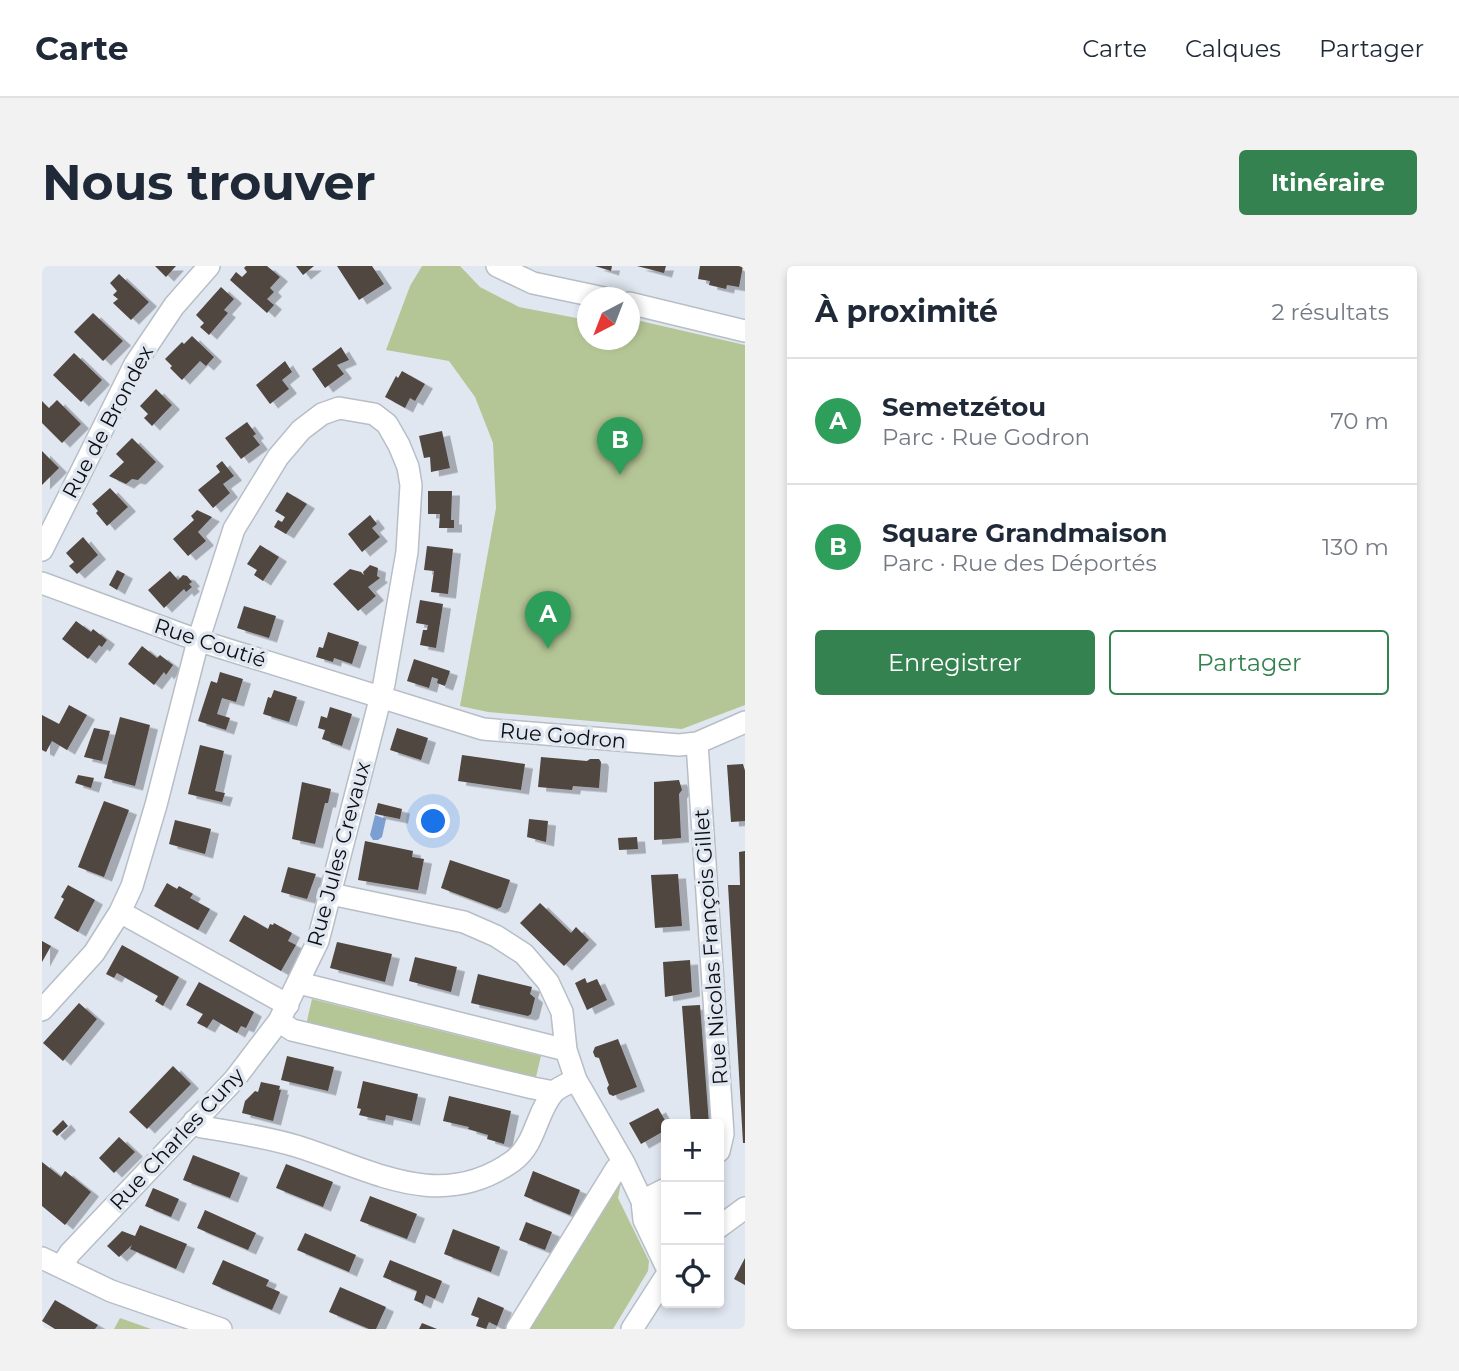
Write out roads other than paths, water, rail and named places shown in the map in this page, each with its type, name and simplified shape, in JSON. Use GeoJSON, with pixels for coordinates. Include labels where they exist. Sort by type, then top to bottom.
{"type":"FeatureCollection","features":[{"type":"Feature","properties":{"kind":"street","name":"Rue de Brondex"},"geometry":{"type":"LineString","coordinates":[[42,550],[135,363],[174,306],[209,266]]}},
{"type":"Feature","properties":{"kind":"street"},"geometry":{"type":"LineString","coordinates":[[497,266],[533,283],[577,292]]}},
{"type":"Feature","properties":{"kind":"street"},"geometry":{"type":"LineString","coordinates":[[640,306],[745,331]]}},
{"type":"Feature","properties":{"kind":"street","name":"Rue Jules Crevaux"},"geometry":{"type":"LineString","coordinates":[[42,1010],[94,953],[115,921],[142,857],[198,641],[234,529],[278,457],[301,430],[322,414],[339,408],[374,414],[387,424],[399,444],[408,467],[411,485],[407,552],[380,698],[331,894],[318,941],[283,1013]]}},
{"type":"Feature","properties":{"kind":"street","name":"Rue Coutié"},"geometry":{"type":"LineString","coordinates":[[42,583],[198,641],[380,698]]}},
{"type":"Feature","properties":{"kind":"street","name":"Rue Godron"},"geometry":{"type":"LineString","coordinates":[[380,698],[484,729],[679,745],[697,743],[745,722]]}},
{"type":"Feature","properties":{"kind":"street","name":"Rue Nicolas François Gillet"},"geometry":{"type":"LineString","coordinates":[[697,743],[722,1119]]}},
{"type":"Feature","properties":{"kind":"street"},"geometry":{"type":"LineString","coordinates":[[331,894],[464,922],[496,936],[524,954],[548,982],[562,1012],[566,1050],[576,1080],[625,1163],[642,1202],[644,1220],[661,1256]]}},
{"type":"Feature","properties":{"kind":"street"},"geometry":{"type":"LineString","coordinates":[[115,921],[283,1013],[292,1030],[533,1088],[554,1091],[576,1080]]}},
{"type":"Feature","properties":{"kind":"street"},"geometry":{"type":"LineString","coordinates":[[299,983],[566,1050]]}},
{"type":"Feature","properties":{"kind":"street","name":"Rue Charles Cuny"},"geometry":{"type":"LineString","coordinates":[[52,1263],[70,1253],[234,1080],[283,1013]]}},
{"type":"Feature","properties":{"kind":"street"},"geometry":{"type":"LineString","coordinates":[[194,1121],[202,1127],[293,1145],[404,1183],[426,1186],[454,1185],[488,1176],[515,1159],[528,1145],[554,1091]]}},
{"type":"Feature","properties":{"kind":"street"},"geometry":{"type":"LineString","coordinates":[[517,1329],[616,1169],[625,1163]]}},
{"type":"Feature","properties":{"kind":"street"},"geometry":{"type":"LineString","coordinates":[[642,1202],[661,1192]]}},
{"type":"Feature","properties":{"kind":"street"},"geometry":{"type":"LineString","coordinates":[[642,1202],[661,1219]]}},
{"type":"Feature","properties":{"kind":"street"},"geometry":{"type":"LineString","coordinates":[[724,1223],[745,1208]]}},
{"type":"Feature","properties":{"kind":"street"},"geometry":{"type":"LineString","coordinates":[[52,1263],[123,1295],[221,1329]]}},
{"type":"Feature","properties":{"kind":"street"},"geometry":{"type":"LineString","coordinates":[[632,1329],[661,1284]]}},
{"type":"Feature","properties":{"kind":"water"},"geometry":{"type":"Polygon","coordinates":[[[375,815],[386,819],[382,837],[378,840],[373,840],[370,835],[375,815]]]}},
{"type":"Feature","properties":{"kind":"place","name":"Square Grandmaison"},"geometry":{"type":"Point","coordinates":[620,475]}},
{"type":"Feature","properties":{"kind":"place","name":"Semetzétou"},"geometry":{"type":"Point","coordinates":[548,649]}}]}
